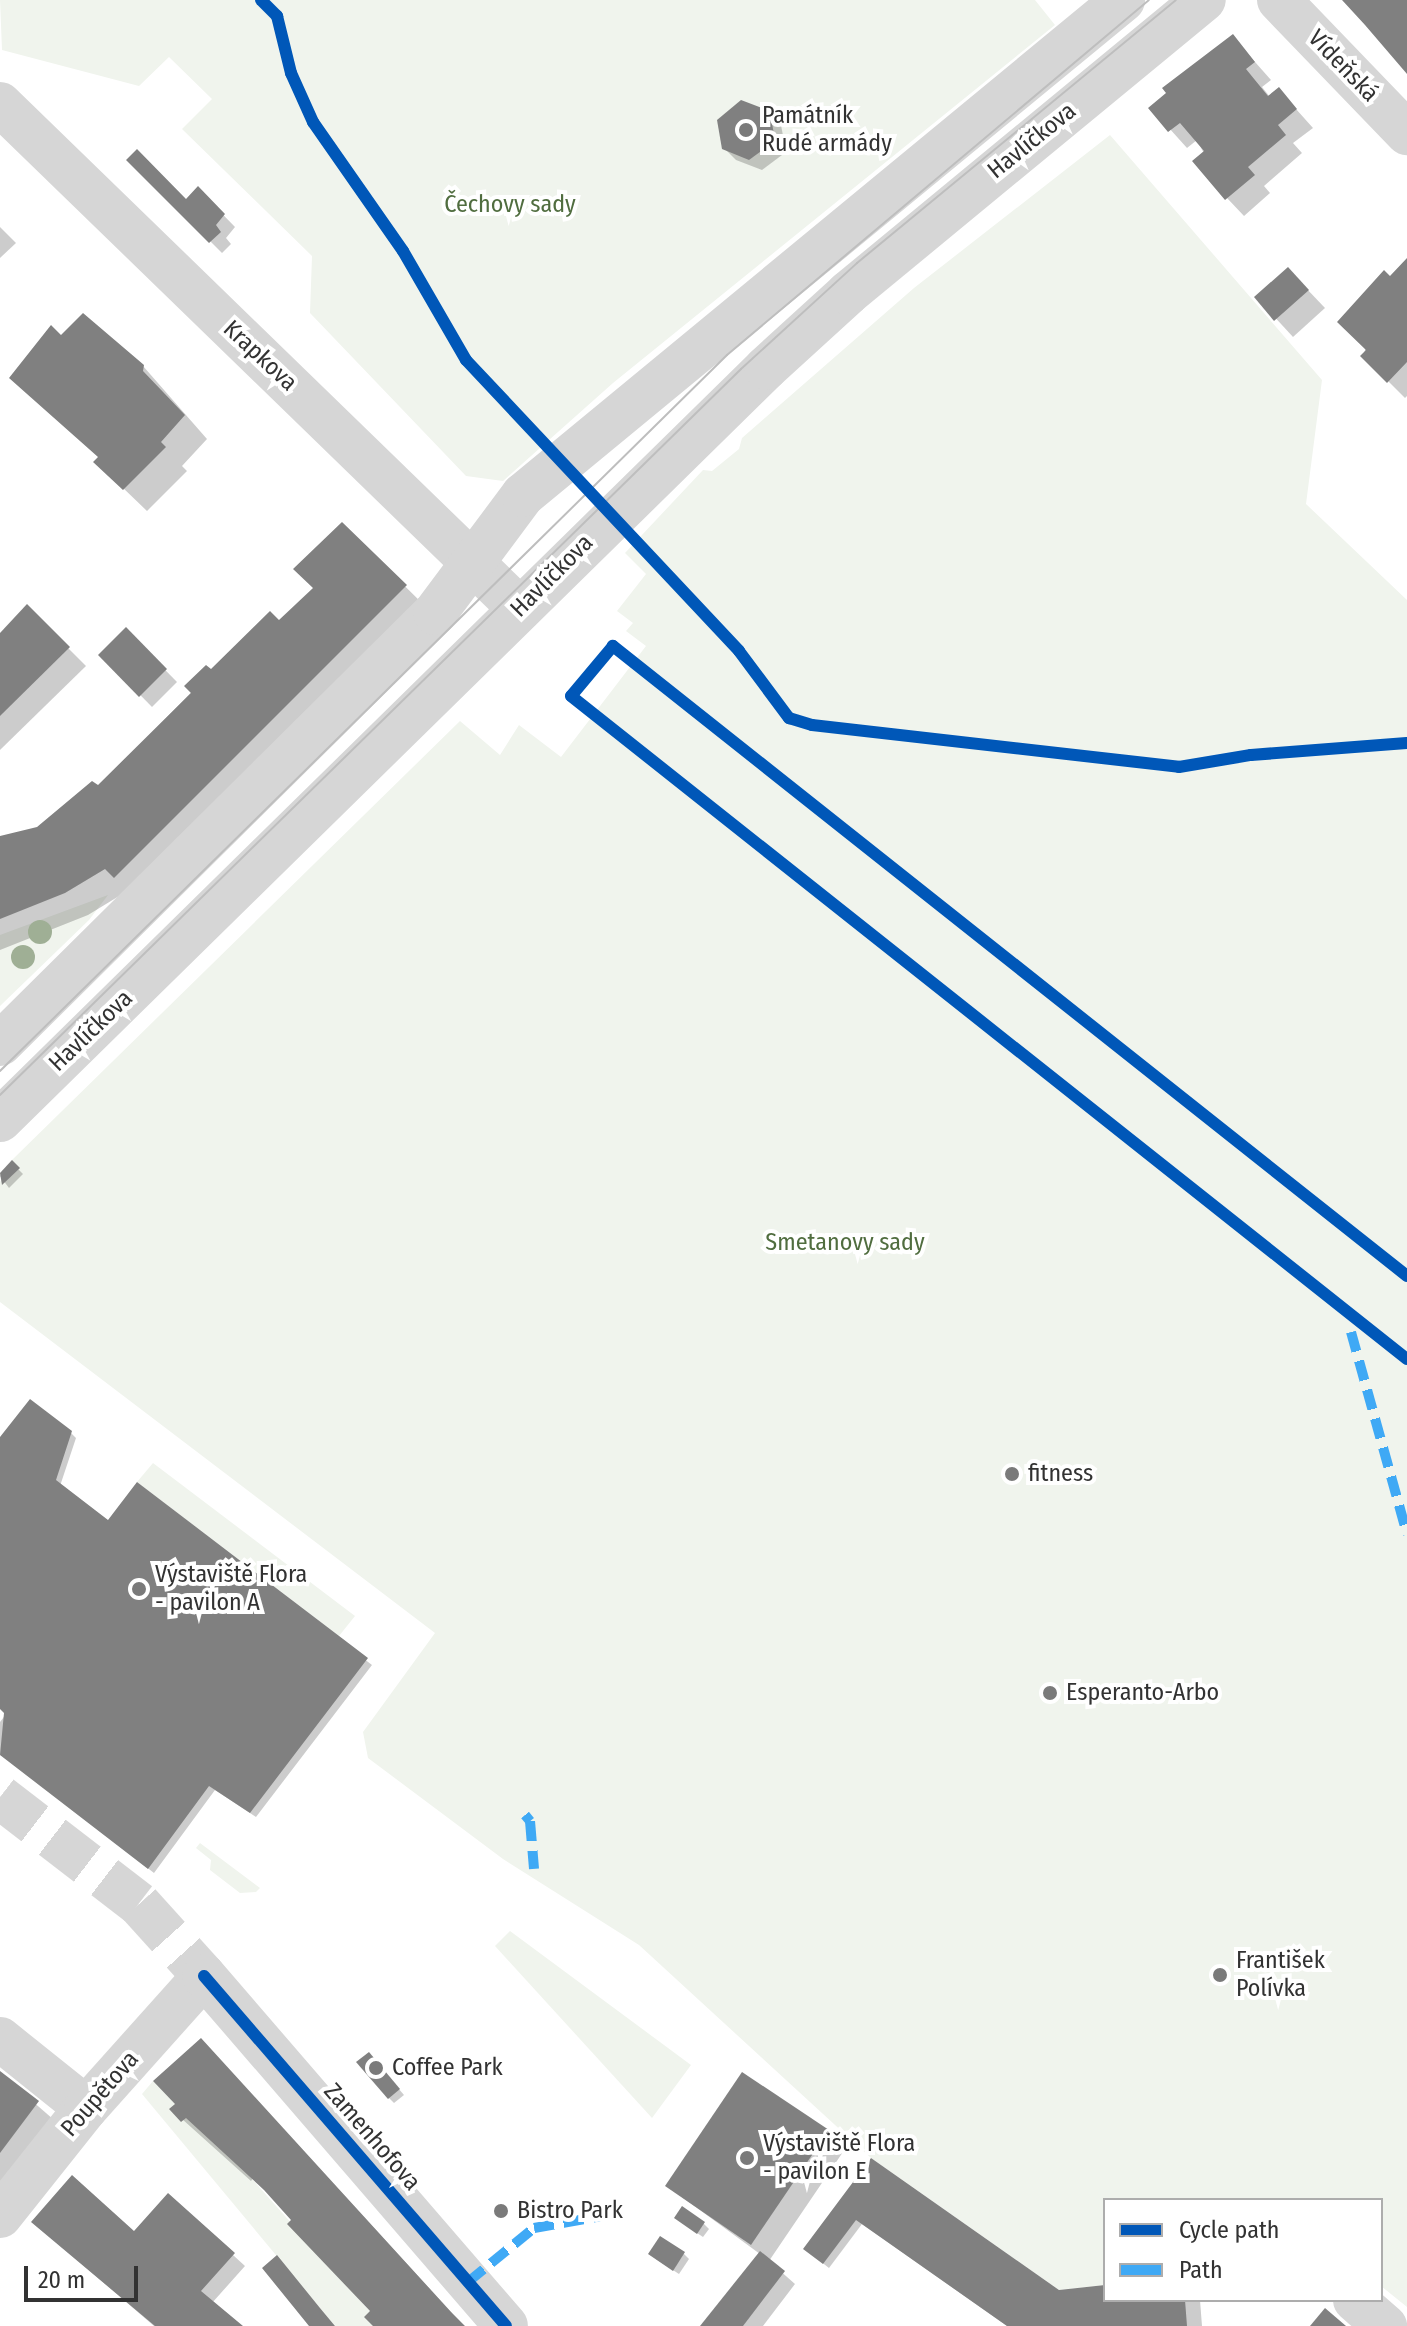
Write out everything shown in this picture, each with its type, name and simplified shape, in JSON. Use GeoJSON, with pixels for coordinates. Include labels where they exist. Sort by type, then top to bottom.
{"type":"FeatureCollection","features":[{"type":"Feature","properties":{"kind":"street"},"geometry":{"type":"LineString","coordinates":[[0,1044],[425,623],[523,495],[1123,0]]}},
{"type":"Feature","properties":{"kind":"street","name":"Havlíčkova"},"geometry":{"type":"LineString","coordinates":[[0,1120],[520,609],[848,293],[1204,0]]}},
{"type":"Feature","properties":{"kind":"street","name":"Vídeňská"},"geometry":{"type":"LineString","coordinates":[[1279,0],[1407,133]]}},
{"type":"Feature","properties":{"kind":"street","name":"Krapkova"},"geometry":{"type":"LineString","coordinates":[[0,104],[520,609]]}},
{"type":"Feature","properties":{"kind":"street","name":"Poupětova"},"geometry":{"type":"LineString","coordinates":[[0,2216],[86,2108],[204,1976]]}},
{"type":"Feature","properties":{"kind":"street","name":"Zamenhofova"},"geometry":{"type":"LineString","coordinates":[[204,1976],[506,2326]]}},
{"type":"Feature","properties":{"kind":"street"},"geometry":{"type":"LineString","coordinates":[[0,2039],[86,2108]]}},
{"type":"Feature","properties":{"kind":"street"},"geometry":{"type":"LineString","coordinates":[[1357,2302],[1385,2326]]}},
{"type":"Feature","properties":{"kind":"green space","name":"Čechovy sady"},"geometry":{"type":"Polygon","coordinates":[[[0,0],[1035,0],[1055,25],[613,383],[503,481],[466,476],[310,313],[312,256],[182,129],[212,99],[169,57],[139,86],[2,50],[0,0]]]}},
{"type":"Feature","properties":{"kind":"green space","name":"Smetanovy sady"},"geometry":{"type":"Polygon","coordinates":[[[1110,135],[1322,380],[1306,504],[1407,600],[1407,2307],[1383,2288],[1383,2198],[1103,2198],[1103,2285],[1059,2290],[871,2158],[639,1945],[503,1859],[368,1758],[363,1732],[435,1633],[0,1302],[0,1182],[12,1160],[460,721],[500,755],[519,725],[561,757],[646,646],[626,631],[633,623],[617,611],[646,574],[625,553],[703,470],[712,471],[739,449],[742,438],[914,288],[1110,135]]]}},
{"type":"Feature","properties":{"kind":"green space"},"geometry":{"type":"Polygon","coordinates":[[[108,895],[89,920],[0,1006],[0,935],[108,895]]]}},
{"type":"Feature","properties":{"kind":"green space"},"geometry":{"type":"Polygon","coordinates":[[[153,1463],[355,1616],[339,1636],[137,1482],[153,1463]]]}},
{"type":"Feature","properties":{"kind":"green space"},"geometry":{"type":"Polygon","coordinates":[[[200,1843],[260,1888],[256,1892],[240,1893],[210,1870],[211,1860],[196,1848],[200,1843]]]}},
{"type":"Feature","properties":{"kind":"green space"},"geometry":{"type":"Polygon","coordinates":[[[510,1931],[691,2065],[652,2118],[495,1946],[510,1931]]]}},
{"type":"Feature","properties":{"kind":"green space"},"geometry":{"type":"Polygon","coordinates":[[[153,2081],[236,2161],[383,2326],[335,2326],[142,2094],[153,2081]]]}},
{"type":"Feature","properties":{"kind":"building"},"geometry":{"type":"Polygon","coordinates":[[[1342,0],[1407,0],[1407,74],[1365,25],[1342,0]]]}},
{"type":"Feature","properties":{"kind":"building"},"geometry":{"type":"Polygon","coordinates":[[[1233,34],[1255,62],[1246,69],[1268,96],[1279,87],[1297,109],[1278,125],[1286,135],[1248,167],[1255,175],[1225,200],[1192,161],[1204,151],[1180,123],[1168,132],[1148,108],[1166,93],[1162,88],[1233,34]]]}},
{"type":"Feature","properties":{"kind":"building","name":"Památník Rudé armády"},"geometry":{"type":"Polygon","coordinates":[[[741,100],[770,111],[775,141],[749,160],[722,149],[717,120],[741,100]]]}},
{"type":"Feature","properties":{"kind":"building"},"geometry":{"type":"Polygon","coordinates":[[[137,149],[186,199],[198,186],[225,214],[216,225],[221,232],[209,243],[126,160],[137,149]]]}},
{"type":"Feature","properties":{"kind":"building"},"geometry":{"type":"Polygon","coordinates":[[[1407,258],[1407,362],[1387,383],[1360,356],[1366,350],[1337,322],[1384,270],[1390,276],[1407,258]]]}},
{"type":"Feature","properties":{"kind":"building"},"geometry":{"type":"Polygon","coordinates":[[[1288,267],[1309,290],[1274,321],[1254,297],[1288,267]]]}},
{"type":"Feature","properties":{"kind":"building"},"geometry":{"type":"Polygon","coordinates":[[[83,313],[144,365],[143,371],[185,415],[161,442],[166,447],[123,490],[93,462],[98,457],[9,378],[51,325],[61,335],[83,313]]]}},
{"type":"Feature","properties":{"kind":"building"},"geometry":{"type":"Polygon","coordinates":[[[342,522],[407,585],[114,878],[105,869],[65,893],[0,919],[0,836],[37,827],[92,781],[98,785],[191,693],[184,686],[206,665],[211,669],[270,611],[279,620],[313,588],[293,569],[342,522]]]}},
{"type":"Feature","properties":{"kind":"building"},"geometry":{"type":"Polygon","coordinates":[[[27,604],[70,647],[0,716],[0,633],[27,604]]]}},
{"type":"Feature","properties":{"kind":"building"},"geometry":{"type":"Polygon","coordinates":[[[126,627],[167,669],[139,697],[98,655],[126,627]]]}},
{"type":"Feature","properties":{"kind":"building"},"geometry":{"type":"Polygon","coordinates":[[[12,1160],[20,1168],[2,1185],[0,1173],[12,1160]]]}},
{"type":"Feature","properties":{"kind":"building","name":"Výstaviště Flora - pavilon A"},"geometry":{"type":"Polygon","coordinates":[[[30,1399],[72,1431],[56,1480],[108,1520],[137,1482],[368,1658],[250,1813],[209,1786],[148,1869],[0,1755],[4,1713],[0,1709],[0,1437],[30,1399]]]}},
{"type":"Feature","properties":{"kind":"building"},"geometry":{"type":"Polygon","coordinates":[[[201,2038],[465,2326],[373,2326],[364,2317],[370,2311],[287,2224],[291,2220],[264,2190],[186,2118],[181,2122],[169,2109],[175,2104],[153,2081],[201,2038]]]}},
{"type":"Feature","properties":{"kind":"building"},"geometry":{"type":"Polygon","coordinates":[[[369,2052],[400,2089],[388,2099],[356,2062],[369,2052]]]}},
{"type":"Feature","properties":{"kind":"building"},"geometry":{"type":"Polygon","coordinates":[[[0,2071],[39,2101],[0,2153],[0,2071]]]}},
{"type":"Feature","properties":{"kind":"building","name":"Výstaviště Flora - pavilon E"},"geometry":{"type":"Polygon","coordinates":[[[742,2072],[829,2130],[751,2245],[665,2186],[742,2072]]]}},
{"type":"Feature","properties":{"kind":"building"},"geometry":{"type":"Polygon","coordinates":[[[871,2158],[1059,2290],[1103,2285],[1103,2302],[1185,2302],[1187,2326],[1007,2326],[856,2220],[823,2264],[803,2249],[871,2158]]]}},
{"type":"Feature","properties":{"kind":"building"},"geometry":{"type":"Polygon","coordinates":[[[72,2175],[134,2231],[168,2193],[235,2253],[201,2291],[243,2326],[155,2326],[31,2222],[72,2175]]]}},
{"type":"Feature","properties":{"kind":"building"},"geometry":{"type":"Polygon","coordinates":[[[682,2206],[705,2222],[697,2234],[674,2218],[682,2206]]]}},
{"type":"Feature","properties":{"kind":"building"},"geometry":{"type":"Polygon","coordinates":[[[660,2236],[685,2252],[673,2271],[648,2254],[660,2236]]]}},
{"type":"Feature","properties":{"kind":"building"},"geometry":{"type":"Polygon","coordinates":[[[760,2251],[785,2271],[743,2326],[700,2326],[760,2251]]]}},
{"type":"Feature","properties":{"kind":"building"},"geometry":{"type":"Polygon","coordinates":[[[277,2255],[335,2326],[309,2326],[262,2268],[277,2255]]]}},
{"type":"Feature","properties":{"kind":"building"},"geometry":{"type":"Polygon","coordinates":[[[1325,2308],[1346,2326],[1310,2326],[1325,2308]]]}},
{"type":"Feature","properties":{"kind":"tunnel"},"geometry":{"type":"LineString","coordinates":[[0,1797],[139,1904],[204,1976]]}},
{"type":"Feature","properties":{"kind":"tram line"},"geometry":{"type":"LineString","coordinates":[[0,1071],[727,355],[1149,0]]}},
{"type":"Feature","properties":{"kind":"tram line"},"geometry":{"type":"LineString","coordinates":[[0,1095],[741,369],[857,263],[1176,0]]}},
{"type":"Feature","properties":{"kind":"marked path"},"geometry":{"type":"LineString","coordinates":[[1351,1332],[1407,1534]]}},
{"type":"Feature","properties":{"kind":"marked path"},"geometry":{"type":"LineString","coordinates":[[525,1815],[530,1821],[534,1869]]}},
{"type":"Feature","properties":{"kind":"marked path"},"geometry":{"type":"LineString","coordinates":[[468,2282],[534,2228],[613,2214]]}},
{"type":"Feature","properties":{"kind":"cycle path"},"geometry":{"type":"LineString","coordinates":[[261,0],[277,16],[291,73],[313,122],[403,251],[466,360],[739,651],[789,718],[812,725],[1179,767],[1251,755],[1407,743]]}},
{"type":"Feature","properties":{"kind":"cycle path"},"geometry":{"type":"LineString","coordinates":[[1407,1276],[613,646],[571,696],[1407,1359]]}},
{"type":"Feature","properties":{"kind":"cycle path"},"geometry":{"type":"LineString","coordinates":[[204,1976],[506,2326]]}},
{"type":"Feature","properties":{"kind":"place","name":"Památník Rudé armády"},"geometry":{"type":"Point","coordinates":[746,130]}},
{"type":"Feature","properties":{"kind":"place","name":"fitness"},"geometry":{"type":"Point","coordinates":[1012,1474]}},
{"type":"Feature","properties":{"kind":"place","name":"Výstaviště Flora - pavilon A"},"geometry":{"type":"Point","coordinates":[139,1589]}},
{"type":"Feature","properties":{"kind":"place","name":"Esperanto-Arbo"},"geometry":{"type":"Point","coordinates":[1050,1693]}},
{"type":"Feature","properties":{"kind":"place","name":"František Polívka"},"geometry":{"type":"Point","coordinates":[1220,1975]}},
{"type":"Feature","properties":{"kind":"place","name":"Coffee Park"},"geometry":{"type":"Point","coordinates":[376,2068]}},
{"type":"Feature","properties":{"kind":"place","name":"Výstaviště Flora - pavilon E"},"geometry":{"type":"Point","coordinates":[747,2158]}},
{"type":"Feature","properties":{"kind":"place","name":"Bistro Park"},"geometry":{"type":"Point","coordinates":[501,2211]}}]}
